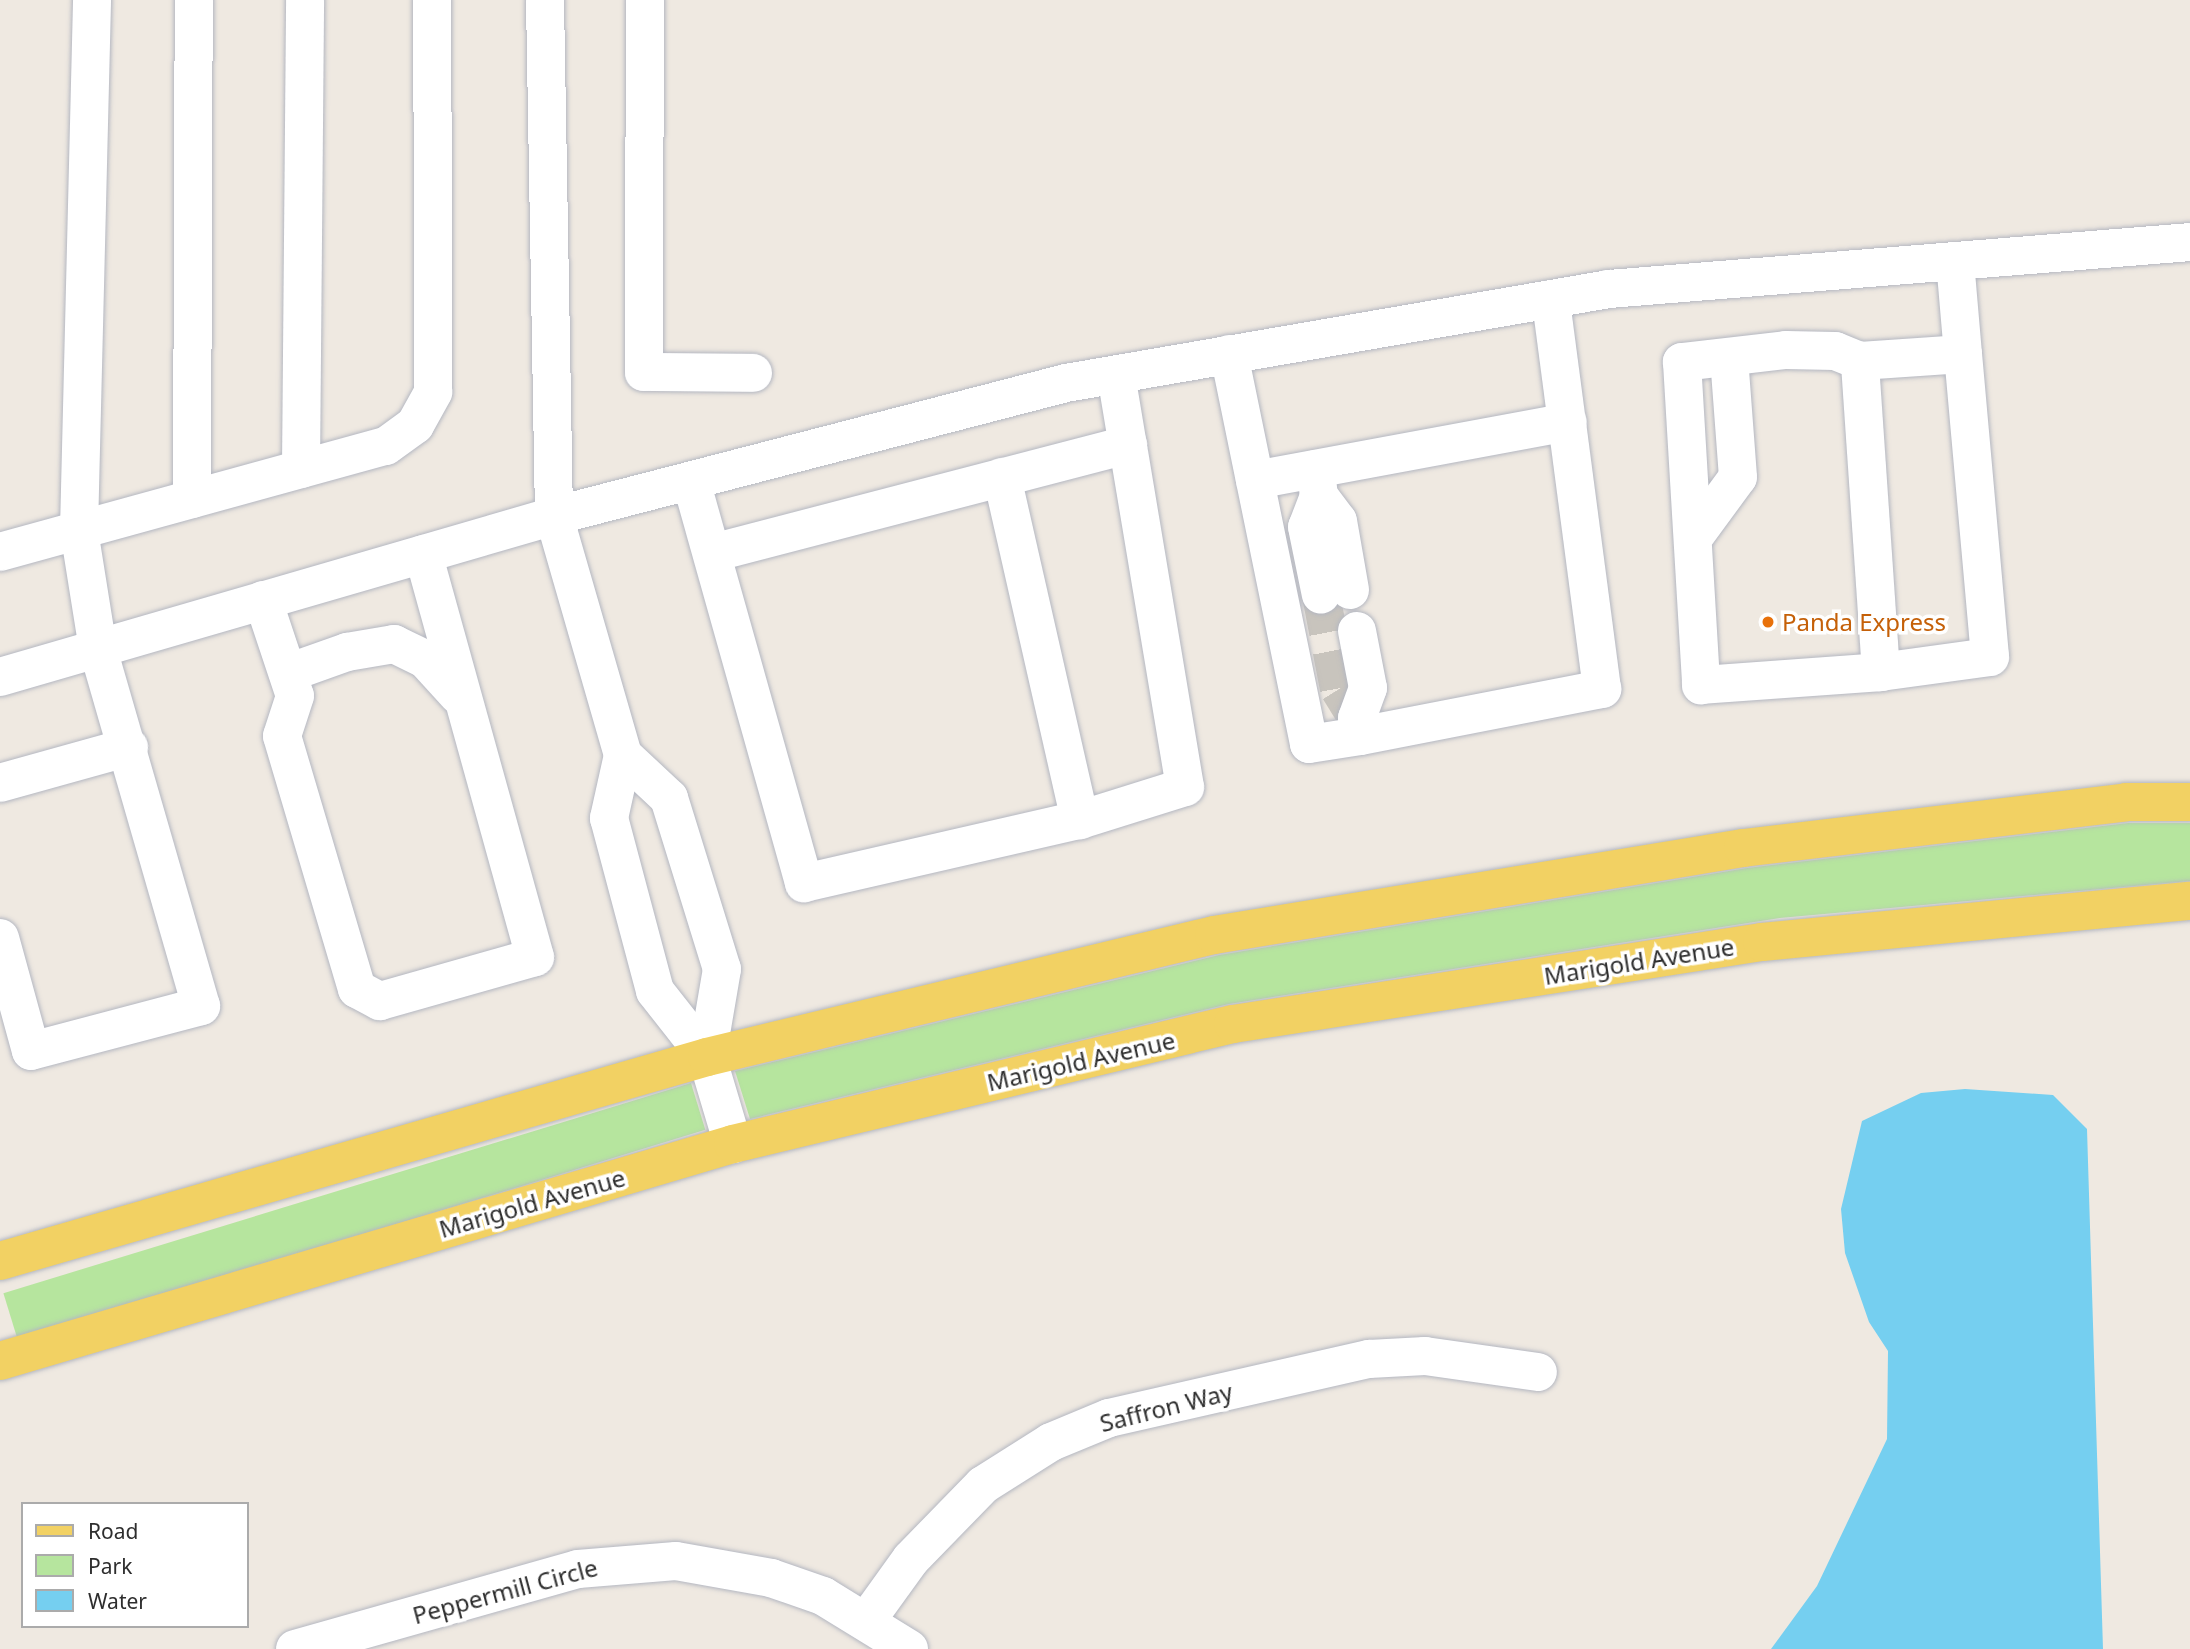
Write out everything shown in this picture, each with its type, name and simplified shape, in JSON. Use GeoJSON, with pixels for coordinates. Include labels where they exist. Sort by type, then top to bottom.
{"type":"FeatureCollection","features":[{"type":"Feature","properties":{"kind":"main road"},"geometry":{"type":"LineString","coordinates":[[0,1261],[707,1057],[1214,935],[1743,848],[2126,802],[2190,802]]}},
{"type":"Feature","properties":{"kind":"main road","name":"Marigold Avenue"},"geometry":{"type":"LineString","coordinates":[[0,1361],[733,1144],[1233,1024],[1762,942],[2190,901]]}},
{"type":"Feature","properties":{"kind":"street"},"geometry":{"type":"LineString","coordinates":[[0,938],[31,1051],[201,1006],[129,747],[98,649],[79,530],[92,0]]}},
{"type":"Feature","properties":{"kind":"street"},"geometry":{"type":"LineString","coordinates":[[192,499],[194,0]]}},
{"type":"Feature","properties":{"kind":"street"},"geometry":{"type":"LineString","coordinates":[[301,469],[305,0]]}},
{"type":"Feature","properties":{"kind":"street"},"geometry":{"type":"LineString","coordinates":[[0,552],[386,446],[415,425],[433,391],[432,0]]}},
{"type":"Feature","properties":{"kind":"street"},"geometry":{"type":"LineString","coordinates":[[545,0],[554,516],[623,755],[609,818],[654,991],[707,1057],[733,1144]]}},
{"type":"Feature","properties":{"kind":"street"},"geometry":{"type":"LineString","coordinates":[[645,0],[643,372],[753,373]]}},
{"type":"Feature","properties":{"kind":"street"},"geometry":{"type":"LineString","coordinates":[[0,677],[554,516],[1066,383],[1609,289],[2190,242]]}},
{"type":"Feature","properties":{"kind":"street"},"geometry":{"type":"LineString","coordinates":[[1955,261],[1990,657],[1881,671],[1701,685],[1682,362],[1786,350],[1835,351],[1860,361],[1963,354]]}},
{"type":"Feature","properties":{"kind":"street"},"geometry":{"type":"LineString","coordinates":[[1229,354],[1309,744],[1360,736],[1602,689],[1551,299]]}},
{"type":"Feature","properties":{"kind":"street"},"geometry":{"type":"LineString","coordinates":[[1860,361],[1881,671]]}},
{"type":"Feature","properties":{"kind":"street"},"geometry":{"type":"LineString","coordinates":[[691,481],[804,883],[1080,820],[1185,787],[1116,375]]}},
{"type":"Feature","properties":{"kind":"street"},"geometry":{"type":"LineString","coordinates":[[1255,480],[1318,482],[1568,422]]}},
{"type":"Feature","properties":{"kind":"street"},"geometry":{"type":"LineString","coordinates":[[712,553],[1128,445]]}},
{"type":"Feature","properties":{"kind":"street"},"geometry":{"type":"LineString","coordinates":[[1002,477],[1080,820]]}},
{"type":"Feature","properties":{"kind":"street"},"geometry":{"type":"LineString","coordinates":[[1318,482],[1338,521],[1336,593]]}},
{"type":"Feature","properties":{"kind":"street"},"geometry":{"type":"LineString","coordinates":[[263,600],[295,695],[282,736],[357,989],[380,1001],[535,957],[423,554]]}},
{"type":"Feature","properties":{"kind":"street"},"geometry":{"type":"LineString","coordinates":[[1357,631],[1368,688],[1357,718],[1360,736]]}},
{"type":"Feature","properties":{"kind":"street"},"geometry":{"type":"LineString","coordinates":[[288,673],[346,652],[394,644],[425,659],[462,700]]}},
{"type":"Feature","properties":{"kind":"street"},"geometry":{"type":"LineString","coordinates":[[0,783],[129,747]]}},
{"type":"Feature","properties":{"kind":"street"},"geometry":{"type":"LineString","coordinates":[[623,755],[669,798],[722,970],[707,1057]]}},
{"type":"Feature","properties":{"kind":"street","name":"Saffron Way"},"geometry":{"type":"LineString","coordinates":[[867,1620],[911,1559],[983,1485],[1051,1442],[1109,1418],[1388,1357],[1454,1359],[1538,1372]]}},
{"type":"Feature","properties":{"kind":"street","name":"Peppermill Circle"},"geometry":{"type":"LineString","coordinates":[[295,1649],[546,1576],[643,1561],[723,1566],[771,1578],[823,1596],[867,1620],[909,1649]]}},
{"type":"Feature","properties":{"kind":"green space"},"geometry":{"type":"Polygon","coordinates":[[[2128,823],[2190,823],[2190,881],[1780,918],[1229,1004],[750,1119],[735,1071],[1219,955],[1747,868],[2128,823]]]}},
{"type":"Feature","properties":{"kind":"green space"},"geometry":{"type":"Polygon","coordinates":[[[691,1083],[705,1130],[18,1340],[3,1293],[691,1083]]]}},
{"type":"Feature","properties":{"kind":"water"},"geometry":{"type":"Polygon","coordinates":[[[1965,1089],[2053,1095],[2087,1129],[2103,1649],[1771,1649],[1817,1586],[1887,1439],[1888,1351],[1869,1322],[1845,1253],[1841,1209],[1862,1121],[1921,1093],[1965,1089]]]}},
{"type":"Feature","properties":{"kind":"tunnel"},"geometry":{"type":"LineString","coordinates":[[1321,595],[1339,689],[1357,718]]}},
{"type":"Feature","properties":{"kind":"place","name":"Panda Express"},"geometry":{"type":"Point","coordinates":[1768,622]}}]}
